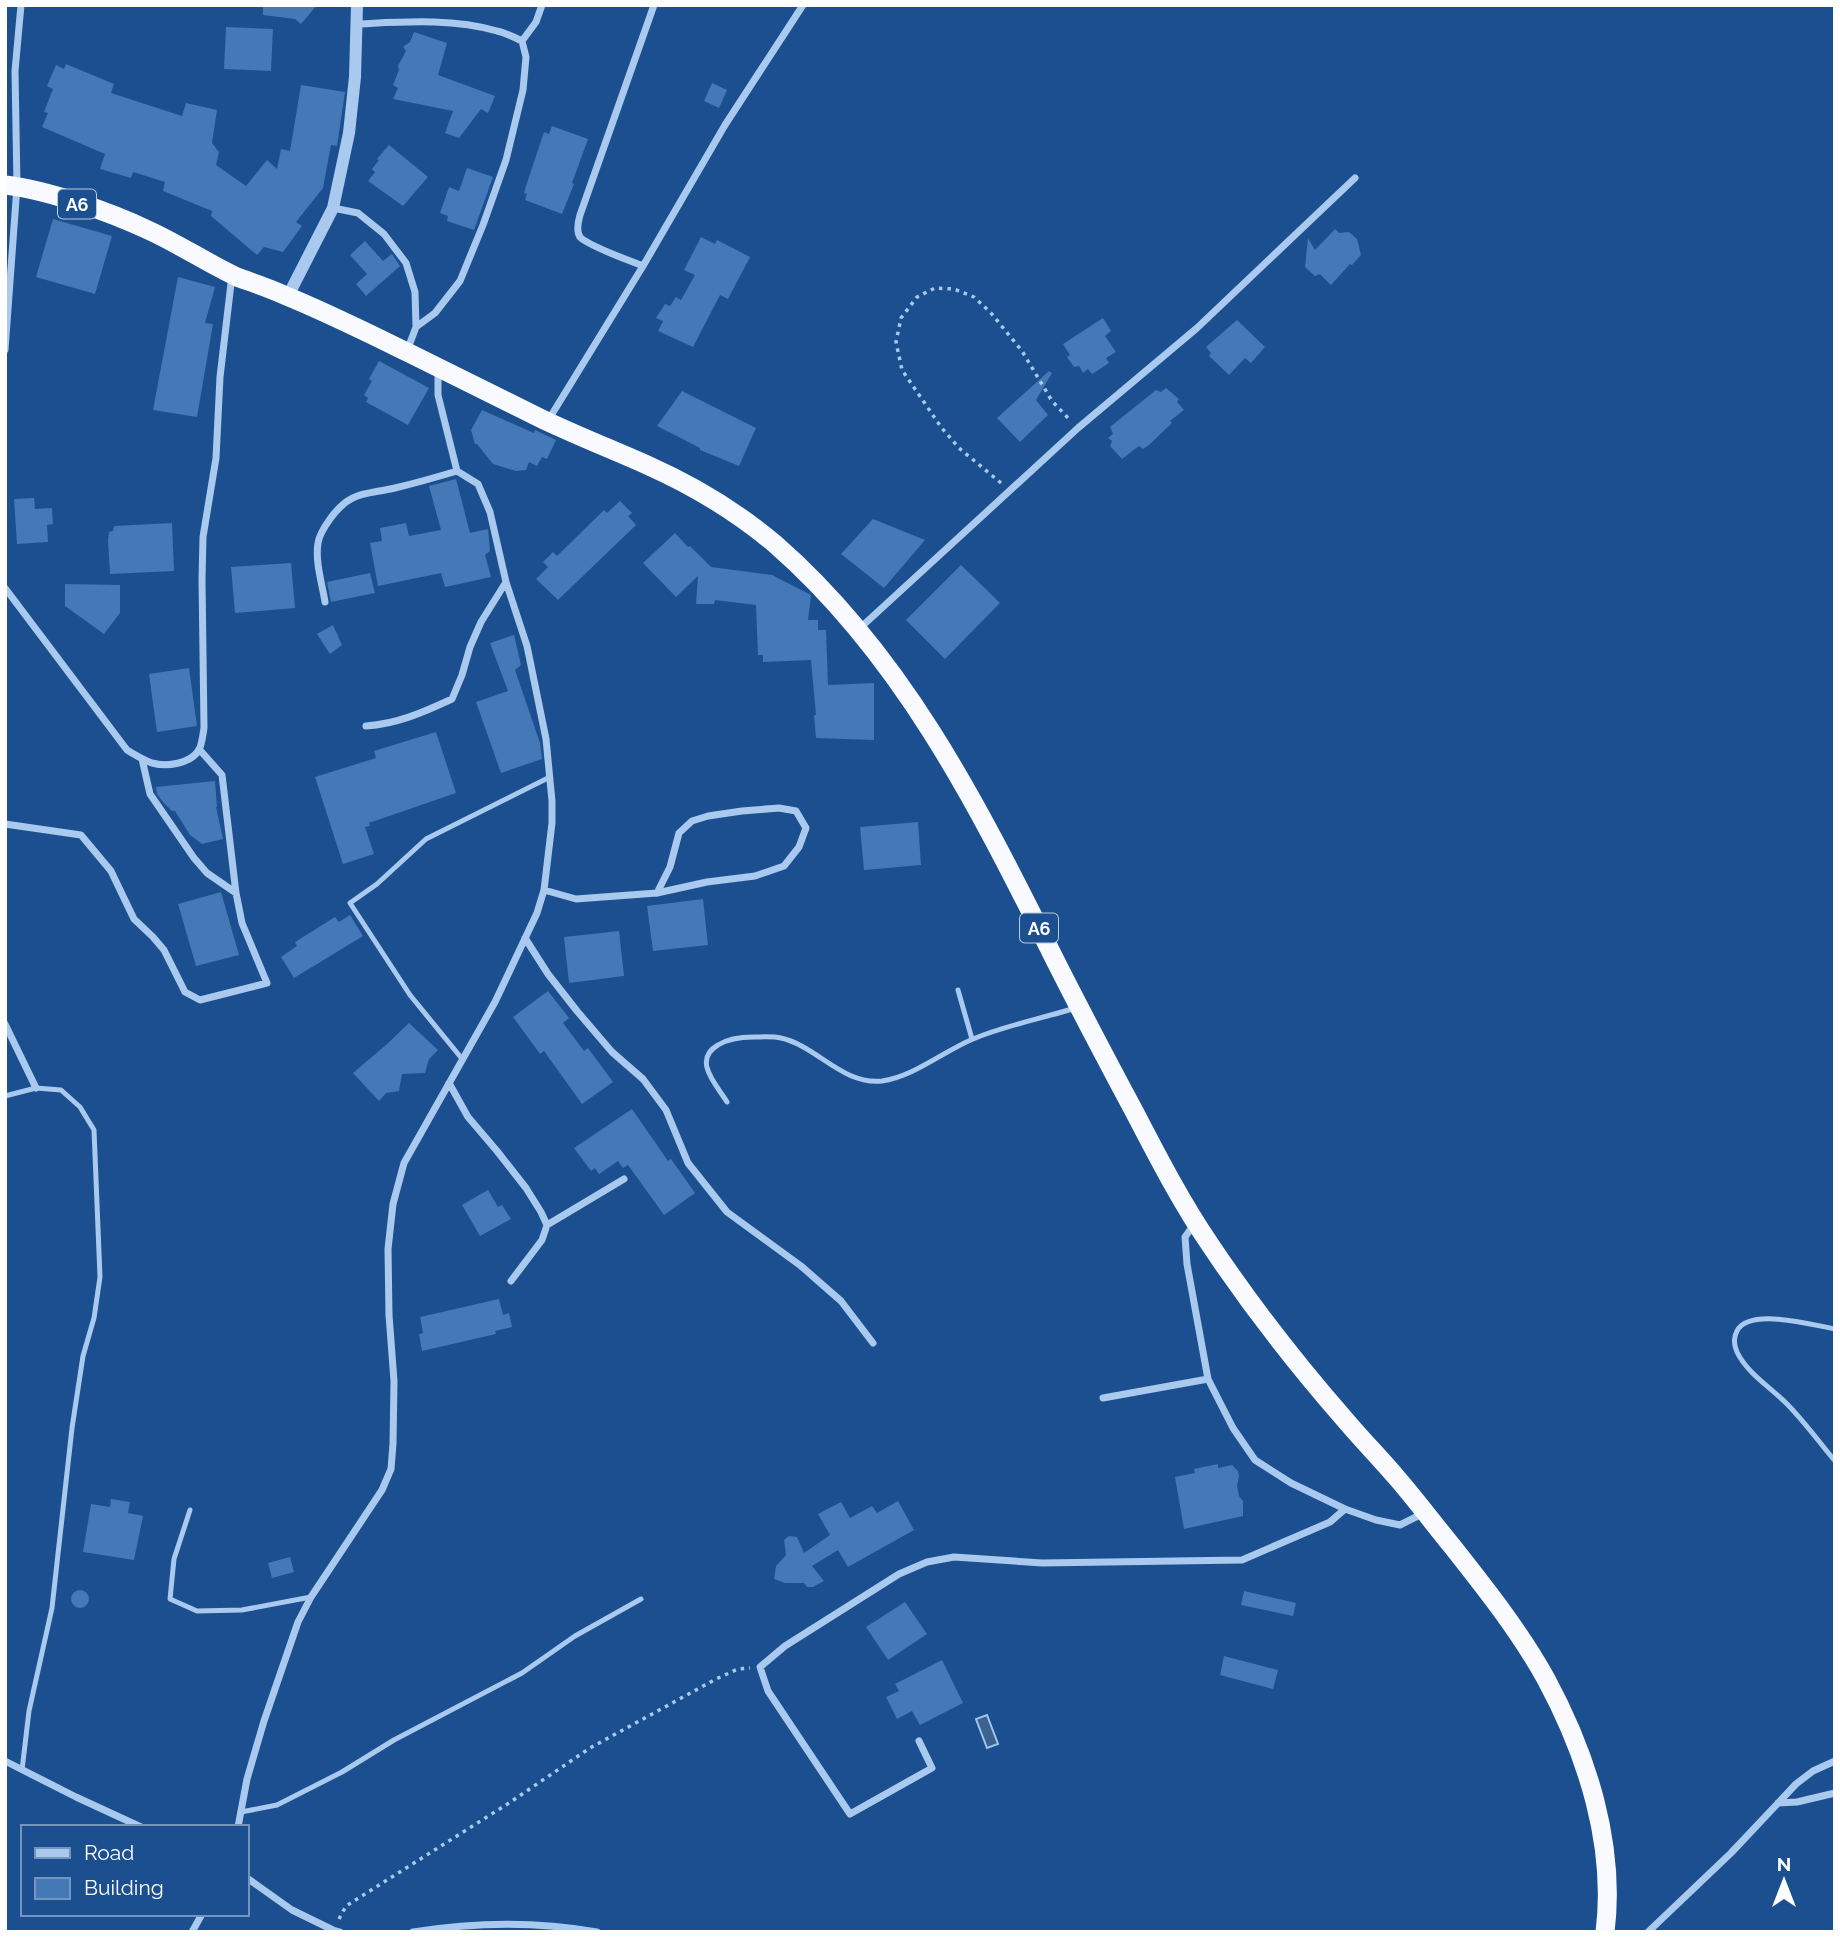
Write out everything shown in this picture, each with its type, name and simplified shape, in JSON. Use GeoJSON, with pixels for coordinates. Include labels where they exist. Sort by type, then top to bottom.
{"type":"FeatureCollection","features":[{"type":"Feature","properties":{"kind":"highway","name":"A6"},"geometry":{"type":"LineString","coordinates":[[11,186],[82,205],[147,229],[232,275],[288,296],[407,351],[547,422],[655,468],[708,497],[772,542],[859,629],[903,689],[995,840],[1078,1006],[1149,1141],[1196,1223],[1290,1356],[1398,1478],[1478,1579],[1514,1628],[1545,1679],[1568,1725],[1599,1818],[1606,1858],[1608,1893],[1605,1932]]}},
{"type":"Feature","properties":{"kind":"street"},"geometry":{"type":"LineString","coordinates":[[5,350],[15,71],[22,5]]}},
{"type":"Feature","properties":{"kind":"street"},"geometry":{"type":"LineString","coordinates":[[288,296],[333,208],[349,133],[355,77],[357,5]]}},
{"type":"Feature","properties":{"kind":"street"},"geometry":{"type":"LineString","coordinates":[[522,41],[536,22],[542,5]]}},
{"type":"Feature","properties":{"kind":"street"},"geometry":{"type":"LineString","coordinates":[[643,266],[588,242],[580,236],[577,228],[654,5]]}},
{"type":"Feature","properties":{"kind":"street"},"geometry":{"type":"LineString","coordinates":[[547,422],[643,266],[724,125],[803,5]]}},
{"type":"Feature","properties":{"kind":"street"},"geometry":{"type":"LineString","coordinates":[[356,24],[423,22],[473,25],[522,41]]}},
{"type":"Feature","properties":{"kind":"street"},"geometry":{"type":"LineString","coordinates":[[416,327],[435,313],[460,281],[483,225],[506,160],[523,90],[526,57],[522,41]]}},
{"type":"Feature","properties":{"kind":"street"},"geometry":{"type":"LineString","coordinates":[[859,629],[1078,428],[1197,328],[1355,178]]}},
{"type":"Feature","properties":{"kind":"street"},"geometry":{"type":"LineString","coordinates":[[333,208],[358,213],[384,234],[405,262],[415,292],[416,327],[407,351]]}},
{"type":"Feature","properties":{"kind":"street"},"geometry":{"type":"LineString","coordinates":[[5,589],[127,750],[154,764],[173,765],[189,760],[200,749],[204,728],[203,537],[216,458],[220,377],[232,275]]}},
{"type":"Feature","properties":{"kind":"street"},"geometry":{"type":"LineString","coordinates":[[238,1825],[247,1779],[264,1721],[298,1622],[311,1597],[382,1490],[391,1469],[394,1381],[388,1249],[393,1204],[404,1163],[495,1002],[537,913],[544,890],[552,823],[546,739],[527,646],[506,582],[490,512],[478,484],[457,471],[438,395],[438,367]]}},
{"type":"Feature","properties":{"kind":"street"},"geometry":{"type":"LineString","coordinates":[[325,602],[317,554],[318,539],[326,523],[340,506],[369,492],[391,489],[457,471]]}},
{"type":"Feature","properties":{"kind":"street"},"geometry":{"type":"LineString","coordinates":[[366,726],[402,720],[452,699],[481,622],[506,582]]}},
{"type":"Feature","properties":{"kind":"street"},"geometry":{"type":"LineString","coordinates":[[5,824],[81,835],[111,871],[134,919],[164,950],[185,992],[200,1000],[267,983],[242,923],[222,775],[200,749]]}},
{"type":"Feature","properties":{"kind":"street"},"geometry":{"type":"LineString","coordinates":[[142,759],[150,794],[194,858],[207,873],[236,893]]}},
{"type":"Feature","properties":{"kind":"street"},"geometry":{"type":"LineString","coordinates":[[544,890],[576,899],[657,893],[706,882],[755,876],[784,866],[799,847],[806,828],[796,811],[779,808],[708,816],[692,821],[679,833],[670,867],[657,893]]}},
{"type":"Feature","properties":{"kind":"street"},"geometry":{"type":"LineString","coordinates":[[525,938],[548,974],[577,1011],[612,1052],[643,1079],[666,1110],[688,1163],[727,1212],[801,1266],[841,1301],[873,1343]]}},
{"type":"Feature","properties":{"kind":"street"},"geometry":{"type":"LineString","coordinates":[[5,1024],[36,1088]]}},
{"type":"Feature","properties":{"kind":"street"},"geometry":{"type":"LineString","coordinates":[[449,1083],[468,1117],[526,1188],[547,1225]]}},
{"type":"Feature","properties":{"kind":"street"},"geometry":{"type":"LineString","coordinates":[[511,1281],[542,1240],[547,1225],[624,1179]]}},
{"type":"Feature","properties":{"kind":"street"},"geometry":{"type":"LineString","coordinates":[[1196,1223],[1185,1237],[1187,1264],[1208,1379],[1233,1428],[1255,1460],[1291,1483],[1345,1509],[1376,1520],[1400,1525],[1425,1513]]}},
{"type":"Feature","properties":{"kind":"street"},"geometry":{"type":"LineString","coordinates":[[1103,1398],[1208,1379]]}},
{"type":"Feature","properties":{"kind":"street"},"geometry":{"type":"LineString","coordinates":[[919,1741],[932,1768],[850,1814],[768,1691],[760,1667],[785,1646],[899,1574],[927,1562],[954,1557],[1042,1563],[1242,1560],[1330,1522],[1345,1509]]}},
{"type":"Feature","properties":{"kind":"street"},"geometry":{"type":"LineString","coordinates":[[5,1761],[137,1825]]}},
{"type":"Feature","properties":{"kind":"street"},"geometry":{"type":"LineString","coordinates":[[1648,1932],[1731,1853],[1796,1784],[1813,1771],[1835,1761]]}},
{"type":"Feature","properties":{"kind":"street"},"geometry":{"type":"LineString","coordinates":[[1778,1803],[1797,1802],[1835,1793]]}},
{"type":"Feature","properties":{"kind":"street"},"geometry":{"type":"LineString","coordinates":[[248,1879],[292,1910],[336,1931]]}},
{"type":"Feature","properties":{"kind":"street"},"geometry":{"type":"LineString","coordinates":[[192,1932],[201,1916]]}},
{"type":"Feature","properties":{"kind":"street"},"geometry":{"type":"LineString","coordinates":[[413,1932],[458,1925],[494,1928],[521,1923],[566,1926],[597,1932]]}},
{"type":"Feature","properties":{"kind":"lane"},"geometry":{"type":"LineString","coordinates":[[463,1060],[410,995],[350,903],[377,884],[426,839],[550,777]]}},
{"type":"Feature","properties":{"kind":"lane"},"geometry":{"type":"LineString","coordinates":[[958,990],[972,1040]]}},
{"type":"Feature","properties":{"kind":"lane"},"geometry":{"type":"LineString","coordinates":[[727,1102],[706,1068],[705,1057],[712,1048],[725,1041],[744,1037],[780,1038],[813,1053],[857,1079],[872,1082],[902,1075],[972,1040],[1078,1006]]}},
{"type":"Feature","properties":{"kind":"lane"},"geometry":{"type":"LineString","coordinates":[[5,1096],[36,1088],[61,1090],[80,1107],[94,1130],[100,1277],[94,1318],[83,1356],[72,1428],[52,1608],[29,1711],[22,1770]]}},
{"type":"Feature","properties":{"kind":"lane"},"geometry":{"type":"LineString","coordinates":[[1835,1329],[1785,1320],[1749,1320],[1735,1334],[1734,1342],[1736,1351],[1754,1374],[1787,1404],[1835,1461]]}},
{"type":"Feature","properties":{"kind":"lane"},"geometry":{"type":"LineString","coordinates":[[190,1510],[174,1559],[170,1599],[197,1611],[242,1611],[311,1597]]}},
{"type":"Feature","properties":{"kind":"lane"},"geometry":{"type":"LineString","coordinates":[[241,1812],[277,1805],[342,1772],[394,1740],[522,1673],[575,1636],[641,1599]]}},
{"type":"Feature","properties":{"kind":"path"},"geometry":{"type":"LineString","coordinates":[[1010,490],[959,448],[941,427],[902,370],[896,342],[901,318],[917,297],[935,288],[954,289],[974,297],[1023,351],[1052,401],[1078,428]]}},
{"type":"Feature","properties":{"kind":"path"},"geometry":{"type":"LineString","coordinates":[[336,1931],[346,1906],[509,1803],[590,1748],[716,1679],[738,1669],[760,1667]]}},
{"type":"Feature","properties":{"kind":"water"},"geometry":{"type":"Polygon","coordinates":[[[987,1715],[998,1744],[987,1748],[976,1719],[987,1715]]]}},
{"type":"Feature","properties":{"kind":"building"},"geometry":{"type":"Polygon","coordinates":[[[263,5],[317,5],[301,24],[295,19],[263,15],[263,5]]]}},
{"type":"Feature","properties":{"kind":"building"},"geometry":{"type":"Polygon","coordinates":[[[226,27],[273,29],[271,71],[224,69],[226,27]]]}},
{"type":"Feature","properties":{"kind":"building"},"geometry":{"type":"Polygon","coordinates":[[[414,32],[447,43],[438,75],[495,96],[488,113],[481,109],[459,138],[445,133],[453,111],[393,99],[398,88],[393,85],[398,66],[406,51],[403,47],[410,42],[414,32]]]}},
{"type":"Feature","properties":{"kind":"building"},"geometry":{"type":"Polygon","coordinates":[[[66,64],[114,84],[111,93],[182,116],[186,103],[217,110],[212,143],[219,152],[216,165],[246,186],[267,160],[277,169],[281,149],[290,151],[301,85],[345,92],[337,146],[331,145],[323,188],[296,222],[302,226],[283,252],[264,247],[257,255],[211,216],[212,211],[163,191],[165,182],[133,172],[131,178],[100,169],[105,154],[42,127],[48,113],[44,112],[53,89],[47,86],[56,65],[64,69],[66,64]]]}},
{"type":"Feature","properties":{"kind":"building"},"geometry":{"type":"Polygon","coordinates":[[[712,83],[727,90],[719,108],[704,101],[712,83]]]}},
{"type":"Feature","properties":{"kind":"building"},"geometry":{"type":"Polygon","coordinates":[[[552,126],[588,139],[562,214],[525,200],[527,194],[524,193],[544,132],[549,134],[552,126]]]}},
{"type":"Feature","properties":{"kind":"building"},"geometry":{"type":"Polygon","coordinates":[[[389,145],[428,177],[403,206],[368,181],[375,172],[372,169],[379,160],[377,159],[389,145]]]}},
{"type":"Feature","properties":{"kind":"building"},"geometry":{"type":"Polygon","coordinates":[[[467,168],[493,177],[474,230],[447,221],[448,216],[440,213],[449,187],[459,191],[467,168]]]}},
{"type":"Feature","properties":{"kind":"building"},"geometry":{"type":"Polygon","coordinates":[[[53,219],[112,236],[95,294],[36,277],[53,219]]]}},
{"type":"Feature","properties":{"kind":"building"},"geometry":{"type":"Polygon","coordinates":[[[1335,229],[1339,233],[1349,232],[1357,239],[1361,255],[1331,285],[1320,274],[1315,276],[1305,267],[1308,238],[1315,250],[1335,229]]]}},
{"type":"Feature","properties":{"kind":"building"},"geometry":{"type":"Polygon","coordinates":[[[701,237],[715,244],[717,240],[750,257],[728,299],[720,295],[693,347],[658,331],[663,321],[656,318],[665,304],[670,306],[676,297],[681,300],[695,275],[684,270],[701,237]]]}},
{"type":"Feature","properties":{"kind":"building"},"geometry":{"type":"Polygon","coordinates":[[[365,241],[383,261],[392,254],[400,266],[366,296],[356,284],[367,274],[350,255],[365,241]]]}},
{"type":"Feature","properties":{"kind":"building"},"geometry":{"type":"Polygon","coordinates":[[[178,277],[215,287],[205,323],[213,324],[197,417],[153,410],[178,277]]]}},
{"type":"Feature","properties":{"kind":"building"},"geometry":{"type":"Polygon","coordinates":[[[1103,318],[1111,331],[1105,336],[1116,352],[1106,358],[1109,363],[1092,374],[1088,369],[1083,373],[1079,366],[1074,367],[1067,357],[1070,355],[1063,344],[1103,318]]]}},
{"type":"Feature","properties":{"kind":"building"},"geometry":{"type":"Polygon","coordinates":[[[1237,320],[1265,347],[1251,363],[1245,358],[1229,375],[1209,356],[1211,353],[1206,347],[1237,320]]]}},
{"type":"Feature","properties":{"kind":"building"},"geometry":{"type":"Polygon","coordinates":[[[379,361],[429,388],[408,425],[366,402],[368,398],[364,395],[372,381],[369,379],[379,361]]]}},
{"type":"Feature","properties":{"kind":"building"},"geometry":{"type":"Polygon","coordinates":[[[1049,371],[1052,373],[1036,400],[1048,415],[1020,442],[997,418],[1049,371]]]}},
{"type":"Feature","properties":{"kind":"building"},"geometry":{"type":"Polygon","coordinates":[[[1166,388],[1179,399],[1177,402],[1184,410],[1170,421],[1172,423],[1149,445],[1143,449],[1139,446],[1122,459],[1110,446],[1112,441],[1108,438],[1113,434],[1110,427],[1156,390],[1161,392],[1166,388]]]}},
{"type":"Feature","properties":{"kind":"building"},"geometry":{"type":"Polygon","coordinates":[[[682,391],[756,428],[739,466],[700,450],[657,426],[682,391]]]}},
{"type":"Feature","properties":{"kind":"building"},"geometry":{"type":"Polygon","coordinates":[[[482,410],[556,440],[547,459],[542,457],[537,466],[529,462],[526,470],[516,471],[493,464],[475,444],[471,430],[482,410]]]}},
{"type":"Feature","properties":{"kind":"building"},"geometry":{"type":"Polygon","coordinates":[[[456,479],[470,533],[488,529],[490,551],[485,555],[491,577],[445,587],[441,573],[378,586],[370,543],[382,541],[380,528],[406,523],[409,536],[441,530],[429,486],[456,479]]]}},
{"type":"Feature","properties":{"kind":"building"},"geometry":{"type":"Polygon","coordinates":[[[34,498],[35,509],[52,508],[53,524],[47,525],[48,542],[17,544],[14,499],[34,498]]]}},
{"type":"Feature","properties":{"kind":"building"},"geometry":{"type":"Polygon","coordinates":[[[620,501],[632,513],[628,516],[636,525],[558,600],[536,579],[548,567],[543,562],[553,552],[557,556],[604,510],[607,513],[620,501]]]}},
{"type":"Feature","properties":{"kind":"building"},"geometry":{"type":"Polygon","coordinates":[[[873,519],[925,540],[884,588],[841,554],[873,519]]]}},
{"type":"Feature","properties":{"kind":"building"},"geometry":{"type":"Polygon","coordinates":[[[172,523],[174,571],[110,574],[108,540],[109,532],[113,531],[114,526],[172,523]]]}},
{"type":"Feature","properties":{"kind":"building"},"geometry":{"type":"Polygon","coordinates":[[[675,533],[711,567],[772,575],[811,595],[808,620],[818,620],[818,630],[826,630],[828,685],[874,683],[874,740],[816,738],[811,660],[763,662],[763,655],[758,655],[756,605],[715,600],[714,604],[696,604],[698,576],[676,597],[643,563],[675,533]]]}},
{"type":"Feature","properties":{"kind":"building"},"geometry":{"type":"Polygon","coordinates":[[[291,563],[295,608],[235,613],[231,567],[291,563]]]}},
{"type":"Feature","properties":{"kind":"building"},"geometry":{"type":"Polygon","coordinates":[[[961,565],[1000,603],[945,659],[906,620],[961,565]]]}},
{"type":"Feature","properties":{"kind":"building"},"geometry":{"type":"Polygon","coordinates":[[[370,573],[375,593],[331,602],[327,582],[370,573]]]}},
{"type":"Feature","properties":{"kind":"building"},"geometry":{"type":"Polygon","coordinates":[[[65,584],[120,585],[120,613],[104,634],[65,606],[65,584]]]}},
{"type":"Feature","properties":{"kind":"building"},"geometry":{"type":"Polygon","coordinates":[[[333,625],[342,645],[330,654],[317,634],[333,625]]]}},
{"type":"Feature","properties":{"kind":"building"},"geometry":{"type":"Polygon","coordinates":[[[514,635],[521,665],[515,670],[540,743],[542,759],[501,773],[476,702],[508,691],[490,643],[514,635]]]}},
{"type":"Feature","properties":{"kind":"building"},"geometry":{"type":"Polygon","coordinates":[[[189,668],[197,726],[157,732],[149,674],[189,668]]]}},
{"type":"Feature","properties":{"kind":"building"},"geometry":{"type":"Polygon","coordinates":[[[436,732],[456,793],[369,823],[370,826],[365,827],[374,854],[343,864],[315,777],[376,758],[374,751],[436,732]]]}},
{"type":"Feature","properties":{"kind":"building"},"geometry":{"type":"Polygon","coordinates":[[[215,781],[216,807],[223,839],[202,844],[190,835],[175,811],[163,802],[156,787],[215,781]]]}},
{"type":"Feature","properties":{"kind":"building"},"geometry":{"type":"Polygon","coordinates":[[[918,822],[921,865],[864,870],[860,827],[918,822]]]}},
{"type":"Feature","properties":{"kind":"building"},"geometry":{"type":"Polygon","coordinates":[[[221,892],[239,955],[196,966],[178,904],[221,892]]]}},
{"type":"Feature","properties":{"kind":"building"},"geometry":{"type":"Polygon","coordinates":[[[703,899],[708,945],[653,951],[647,906],[703,899]]]}},
{"type":"Feature","properties":{"kind":"building"},"geometry":{"type":"Polygon","coordinates":[[[350,915],[363,936],[294,978],[281,957],[297,946],[295,942],[335,917],[339,922],[350,915]]]}},
{"type":"Feature","properties":{"kind":"building"},"geometry":{"type":"Polygon","coordinates":[[[619,931],[624,976],[569,983],[564,937],[619,931]]]}},
{"type":"Feature","properties":{"kind":"building"},"geometry":{"type":"Polygon","coordinates":[[[548,991],[569,1018],[563,1023],[584,1051],[588,1048],[613,1082],[582,1104],[544,1051],[540,1054],[513,1017],[548,991]]]}},
{"type":"Feature","properties":{"kind":"building"},"geometry":{"type":"Polygon","coordinates":[[[409,1023],[438,1050],[429,1059],[425,1073],[402,1074],[399,1091],[386,1093],[379,1101],[353,1073],[409,1023]]]}},
{"type":"Feature","properties":{"kind":"building"},"geometry":{"type":"Polygon","coordinates":[[[632,1109],[668,1161],[671,1159],[695,1193],[664,1215],[628,1165],[623,1168],[618,1161],[599,1174],[595,1168],[591,1171],[574,1148],[632,1109]]]}},
{"type":"Feature","properties":{"kind":"building"},"geometry":{"type":"Polygon","coordinates":[[[488,1190],[498,1207],[502,1205],[511,1219],[480,1236],[462,1205],[488,1190]]]}},
{"type":"Feature","properties":{"kind":"building"},"geometry":{"type":"Polygon","coordinates":[[[499,1299],[503,1315],[509,1313],[512,1327],[495,1331],[496,1334],[422,1351],[420,1317],[499,1299]]]}},
{"type":"Feature","properties":{"kind":"building"},"geometry":{"type":"Polygon","coordinates":[[[1218,1464],[1218,1468],[1232,1465],[1238,1471],[1237,1486],[1243,1501],[1243,1516],[1184,1529],[1175,1477],[1195,1473],[1194,1469],[1218,1464]]]}},
{"type":"Feature","properties":{"kind":"building"},"geometry":{"type":"Polygon","coordinates":[[[111,1499],[130,1502],[128,1513],[143,1516],[134,1560],[83,1552],[91,1504],[110,1507],[111,1499]]]}},
{"type":"Feature","properties":{"kind":"building"},"geometry":{"type":"Polygon","coordinates":[[[898,1501],[914,1530],[848,1567],[838,1550],[812,1566],[824,1581],[813,1587],[807,1587],[804,1583],[785,1583],[774,1579],[776,1566],[786,1555],[784,1540],[789,1536],[797,1537],[804,1553],[830,1535],[818,1514],[841,1502],[850,1518],[872,1506],[877,1513],[898,1501]]]}},
{"type":"Feature","properties":{"kind":"building"},"geometry":{"type":"Polygon","coordinates":[[[290,1557],[294,1572],[272,1578],[268,1563],[290,1557]]]}},
{"type":"Feature","properties":{"kind":"building"},"geometry":{"type":"Polygon","coordinates":[[[80,1590],[87,1592],[87,1606],[80,1608],[73,1606],[71,1599],[73,1592],[80,1590]]]}},
{"type":"Feature","properties":{"kind":"building"},"geometry":{"type":"Polygon","coordinates":[[[1244,1591],[1296,1603],[1293,1616],[1241,1605],[1244,1591]]]}},
{"type":"Feature","properties":{"kind":"building"},"geometry":{"type":"Polygon","coordinates":[[[905,1602],[927,1634],[888,1660],[866,1627],[905,1602]]]}},
{"type":"Feature","properties":{"kind":"building"},"geometry":{"type":"Polygon","coordinates":[[[1224,1656],[1278,1670],[1273,1689],[1220,1675],[1224,1656]]]}},
{"type":"Feature","properties":{"kind":"building"},"geometry":{"type":"Polygon","coordinates":[[[942,1660],[963,1703],[920,1725],[912,1711],[897,1719],[886,1697],[899,1691],[895,1684],[942,1660]]]}}]}
